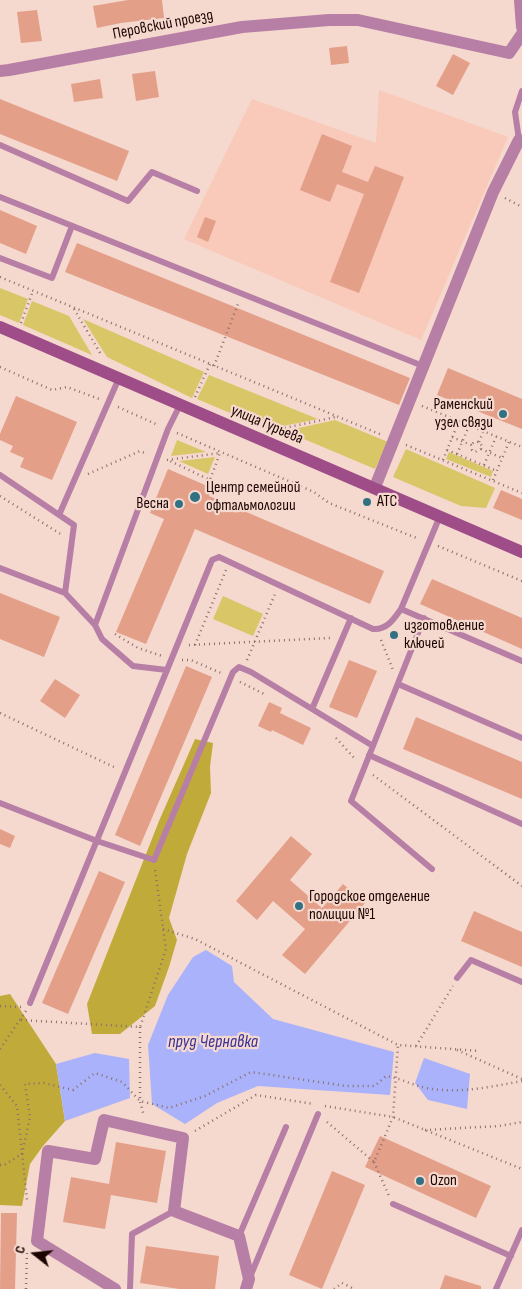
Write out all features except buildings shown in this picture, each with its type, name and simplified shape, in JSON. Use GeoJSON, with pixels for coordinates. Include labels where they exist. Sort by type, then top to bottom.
{"type":"FeatureCollection","features":[{"type":"Feature","properties":{"kind":"main road","name":"улица Гурьева"},"geometry":{"type":"LineString","coordinates":[[0,327],[250,436],[375,487],[522,552]]}},
{"type":"Feature","properties":{"kind":"street"},"geometry":{"type":"LineString","coordinates":[[520,0],[522,27]]}},
{"type":"Feature","properties":{"kind":"street","name":"Перовский проезд"},"geometry":{"type":"LineString","coordinates":[[0,70],[9,70],[242,26],[329,20],[358,20],[509,53],[522,34]]}},
{"type":"Feature","properties":{"kind":"street"},"geometry":{"type":"LineString","coordinates":[[375,487],[493,192],[519,140]]}},
{"type":"Feature","properties":{"kind":"street"},"geometry":{"type":"LineString","coordinates":[[115,1289],[37,1241],[48,1151],[95,1159],[104,1120],[183,1138],[174,1211],[239,1236],[248,1284]]}},
{"type":"Feature","properties":{"kind":"lane"},"geometry":{"type":"LineString","coordinates":[[519,140],[519,114],[522,91]]}},
{"type":"Feature","properties":{"kind":"lane"},"geometry":{"type":"LineString","coordinates":[[0,145],[128,201],[152,172],[197,191]]}},
{"type":"Feature","properties":{"kind":"lane"},"geometry":{"type":"LineString","coordinates":[[0,197],[423,366]]}},
{"type":"Feature","properties":{"kind":"lane"},"geometry":{"type":"LineString","coordinates":[[0,258],[52,278],[72,226]]}},
{"type":"Feature","properties":{"kind":"lane"},"geometry":{"type":"LineString","coordinates":[[59,515],[108,403],[117,377]]}},
{"type":"Feature","properties":{"kind":"lane"},"geometry":{"type":"LineString","coordinates":[[94,625],[168,429],[184,407]]}},
{"type":"Feature","properties":{"kind":"lane"},"geometry":{"type":"LineString","coordinates":[[0,475],[74,525],[65,593]]}},
{"type":"Feature","properties":{"kind":"lane"},"geometry":{"type":"LineString","coordinates":[[30,1003],[212,560],[218,557],[351,618],[380,629],[392,622],[401,609],[440,516]]}},
{"type":"Feature","properties":{"kind":"lane"},"geometry":{"type":"LineString","coordinates":[[0,568],[65,593],[94,625],[102,639],[132,666],[168,670]]}},
{"type":"Feature","properties":{"kind":"lane"},"geometry":{"type":"LineString","coordinates":[[401,609],[522,661]]}},
{"type":"Feature","properties":{"kind":"lane"},"geometry":{"type":"LineString","coordinates":[[312,709],[351,618]]}},
{"type":"Feature","properties":{"kind":"lane"},"geometry":{"type":"LineString","coordinates":[[424,618],[351,801],[432,868]]}},
{"type":"Feature","properties":{"kind":"lane"},"geometry":{"type":"LineString","coordinates":[[0,803],[97,841],[154,860],[231,677],[236,669],[239,668],[244,669],[373,746]]}},
{"type":"Feature","properties":{"kind":"lane"},"geometry":{"type":"LineString","coordinates":[[398,684],[522,738]]}},
{"type":"Feature","properties":{"kind":"lane"},"geometry":{"type":"LineString","coordinates":[[369,755],[522,824]]}},
{"type":"Feature","properties":{"kind":"lane"},"geometry":{"type":"LineString","coordinates":[[458,978],[471,960],[522,982]]}},
{"type":"Feature","properties":{"kind":"lane"},"geometry":{"type":"LineString","coordinates":[[248,1284],[318,1114]]}},
{"type":"Feature","properties":{"kind":"lane"},"geometry":{"type":"LineString","coordinates":[[239,1236],[286,1127]]}},
{"type":"Feature","properties":{"kind":"lane"},"geometry":{"type":"LineString","coordinates":[[393,1204],[511,1256]]}},
{"type":"Feature","properties":{"kind":"lane"},"geometry":{"type":"LineString","coordinates":[[130,1289],[132,1234],[174,1211]]}},
{"type":"Feature","properties":{"kind":"lane"},"geometry":{"type":"LineString","coordinates":[[496,1289],[522,1230]]}},
{"type":"Feature","properties":{"kind":"path"},"geometry":{"type":"LineString","coordinates":[[493,192],[522,206]]}},
{"type":"Feature","properties":{"kind":"path"},"geometry":{"type":"LineString","coordinates":[[0,278],[522,493]]}},
{"type":"Feature","properties":{"kind":"path"},"geometry":{"type":"LineString","coordinates":[[17,334],[33,291]]}},
{"type":"Feature","properties":{"kind":"path"},"geometry":{"type":"LineString","coordinates":[[214,366],[242,293]]}},
{"type":"Feature","properties":{"kind":"path"},"geometry":{"type":"LineString","coordinates":[[73,308],[117,377]]}},
{"type":"Feature","properties":{"kind":"path"},"geometry":{"type":"LineString","coordinates":[[177,434],[184,407],[210,364]]}},
{"type":"Feature","properties":{"kind":"path"},"geometry":{"type":"LineString","coordinates":[[0,367],[52,390],[67,387],[108,403],[314,492],[328,503],[522,581]]}},
{"type":"Feature","properties":{"kind":"path"},"geometry":{"type":"LineString","coordinates":[[409,401],[522,447]]}},
{"type":"Feature","properties":{"kind":"path"},"geometry":{"type":"LineString","coordinates":[[250,436],[338,417]]}},
{"type":"Feature","properties":{"kind":"path"},"geometry":{"type":"LineString","coordinates":[[443,460],[459,421]]}},
{"type":"Feature","properties":{"kind":"path"},"geometry":{"type":"LineString","coordinates":[[458,454],[470,426]]}},
{"type":"Feature","properties":{"kind":"path"},"geometry":{"type":"LineString","coordinates":[[479,442],[484,431]]}},
{"type":"Feature","properties":{"kind":"path"},"geometry":{"type":"LineString","coordinates":[[484,466],[496,437]]}},
{"type":"Feature","properties":{"kind":"path"},"geometry":{"type":"LineString","coordinates":[[452,438],[471,445]]}},
{"type":"Feature","properties":{"kind":"path"},"geometry":{"type":"LineString","coordinates":[[471,445],[474,442],[479,442]]}},
{"type":"Feature","properties":{"kind":"path"},"geometry":{"type":"LineString","coordinates":[[479,442],[482,446],[481,449]]}},
{"type":"Feature","properties":{"kind":"path"},"geometry":{"type":"LineString","coordinates":[[493,480],[508,442]]}},
{"type":"Feature","properties":{"kind":"path"},"geometry":{"type":"LineString","coordinates":[[471,445],[472,450],[475,452]]}},
{"type":"Feature","properties":{"kind":"path"},"geometry":{"type":"LineString","coordinates":[[472,460],[475,452],[481,449],[502,458]]}},
{"type":"Feature","properties":{"kind":"path"},"geometry":{"type":"LineString","coordinates":[[447,450],[496,470]]}},
{"type":"Feature","properties":{"kind":"path"},"geometry":{"type":"LineString","coordinates":[[170,451],[167,460],[210,480]]}},
{"type":"Feature","properties":{"kind":"path"},"geometry":{"type":"LineString","coordinates":[[0,496],[73,542]]}},
{"type":"Feature","properties":{"kind":"path"},"geometry":{"type":"LineString","coordinates":[[194,645],[229,562]]}},
{"type":"Feature","properties":{"kind":"path"},"geometry":{"type":"LineString","coordinates":[[244,669],[279,585]]}},
{"type":"Feature","properties":{"kind":"path"},"geometry":{"type":"LineString","coordinates":[[377,629],[398,684]]}},
{"type":"Feature","properties":{"kind":"path"},"geometry":{"type":"LineString","coordinates":[[113,633],[138,648],[172,659],[191,660],[231,677],[266,695]]}},
{"type":"Feature","properties":{"kind":"path"},"geometry":{"type":"LineString","coordinates":[[177,646],[342,638]]}},
{"type":"Feature","properties":{"kind":"path"},"geometry":{"type":"LineString","coordinates":[[0,713],[126,772]]}},
{"type":"Feature","properties":{"kind":"path"},"geometry":{"type":"LineString","coordinates":[[333,734],[364,769],[522,886]]}},
{"type":"Feature","properties":{"kind":"path"},"geometry":{"type":"LineString","coordinates":[[140,1101],[140,1027],[166,949],[154,860]]}},
{"type":"Feature","properties":{"kind":"path"},"geometry":{"type":"LineString","coordinates":[[163,929],[195,940],[398,1045],[479,1051]]}},
{"type":"Feature","properties":{"kind":"path"},"geometry":{"type":"LineString","coordinates":[[416,1046],[458,978]]}},
{"type":"Feature","properties":{"kind":"path"},"geometry":{"type":"LineString","coordinates":[[0,1006],[28,1008],[0,1049]]}},
{"type":"Feature","properties":{"kind":"path"},"geometry":{"type":"LineString","coordinates":[[21,1020],[140,1027]]}},
{"type":"Feature","properties":{"kind":"path"},"geometry":{"type":"LineString","coordinates":[[374,1162],[393,1117],[398,1045]]}},
{"type":"Feature","properties":{"kind":"path"},"geometry":{"type":"LineString","coordinates":[[453,1049],[522,1080]]}},
{"type":"Feature","properties":{"kind":"path"},"geometry":{"type":"LineString","coordinates":[[0,1165],[4,1165],[22,1154],[30,1117],[25,1084],[44,1083],[73,1090],[95,1073],[122,1082],[140,1101],[169,1108],[206,1096],[251,1072],[346,1086],[375,1086],[386,1076],[425,1088],[454,1091],[522,1080]]}},
{"type":"Feature","properties":{"kind":"path"},"geometry":{"type":"LineString","coordinates":[[0,1086],[17,1106],[27,1200]]}},
{"type":"Feature","properties":{"kind":"path"},"geometry":{"type":"LineString","coordinates":[[183,1138],[256,1095],[315,1104]]}},
{"type":"Feature","properties":{"kind":"path"},"geometry":{"type":"LineString","coordinates":[[324,1106],[393,1117],[522,1169]]}},
{"type":"Feature","properties":{"kind":"path"},"geometry":{"type":"LineString","coordinates":[[318,1114],[374,1162],[393,1204]]}},
{"type":"Feature","properties":{"kind":"path"},"geometry":{"type":"LineString","coordinates":[[424,1130],[498,1126],[522,1122]]}},
{"type":"Feature","properties":{"kind":"path"},"geometry":{"type":"LineString","coordinates":[[26,1289],[27,1249]]}},
{"type":"Feature","properties":{"kind":"path"},"geometry":{"type":"LineString","coordinates":[[334,1289],[342,1283],[354,1289]]}},
{"type":"Feature","properties":{"kind":"shaded area"},"geometry":{"type":"Polygon","coordinates":[[[379,90],[508,137],[421,340],[184,239],[252,99],[376,143],[379,90]]]}},
{"type":"Feature","properties":{"kind":"shaded area"},"geometry":{"type":"Polygon","coordinates":[[[0,288],[28,299],[19,323],[0,315],[0,288]]]}},
{"type":"Feature","properties":{"kind":"shaded area"},"geometry":{"type":"Polygon","coordinates":[[[32,301],[69,316],[92,355],[23,325],[32,301]]]}},
{"type":"Feature","properties":{"kind":"shaded area"},"geometry":{"type":"Polygon","coordinates":[[[83,319],[204,372],[192,398],[107,357],[83,319]]]}},
{"type":"Feature","properties":{"kind":"shaded area"},"geometry":{"type":"Polygon","coordinates":[[[209,375],[318,419],[268,429],[197,399],[209,375]]]}},
{"type":"Feature","properties":{"kind":"shaded area"},"geometry":{"type":"Polygon","coordinates":[[[335,420],[388,442],[375,469],[285,431],[335,420]]]}},
{"type":"Feature","properties":{"kind":"shaded area"},"geometry":{"type":"Polygon","coordinates":[[[177,440],[206,452],[171,456],[177,440]]]}},
{"type":"Feature","properties":{"kind":"shaded area"},"geometry":{"type":"Polygon","coordinates":[[[406,449],[495,488],[486,508],[461,506],[393,477],[406,449]]]}},
{"type":"Feature","properties":{"kind":"shaded area"},"geometry":{"type":"Polygon","coordinates":[[[449,452],[493,471],[491,477],[446,459],[449,452]]]}},
{"type":"Feature","properties":{"kind":"shaded area"},"geometry":{"type":"Polygon","coordinates":[[[215,457],[208,474],[179,461],[215,457]]]}},
{"type":"Feature","properties":{"kind":"shaded area"},"geometry":{"type":"Polygon","coordinates":[[[223,596],[263,614],[253,636],[213,619],[223,596]]]}},
{"type":"Feature","properties":{"kind":"shaded area"},"geometry":{"type":"Polygon","coordinates":[[[195,739],[213,743],[210,767],[211,793],[187,854],[169,918],[177,940],[169,967],[155,1006],[120,1034],[92,1034],[87,1004],[159,821],[195,739]]]}},
{"type":"Feature","properties":{"kind":"shaded area"},"geometry":{"type":"Polygon","coordinates":[[[10,994],[56,1064],[65,1121],[30,1164],[22,1206],[0,1205],[0,996],[10,994]]]}},
{"type":"Feature","properties":{"kind":"water","name":"пруд Чернавка"},"geometry":{"type":"Polygon","coordinates":[[[206,950],[232,966],[234,982],[273,1019],[394,1052],[390,1095],[258,1086],[217,1103],[185,1124],[152,1104],[148,1045],[168,995],[193,957],[206,950]]]}},
{"type":"Feature","properties":{"kind":"water","name":"пруд Чернавка"},"geometry":{"type":"Polygon","coordinates":[[[95,1053],[129,1059],[130,1098],[65,1121],[56,1064],[95,1053]]]}},
{"type":"Feature","properties":{"kind":"water"},"geometry":{"type":"Polygon","coordinates":[[[424,1058],[470,1074],[467,1109],[428,1100],[415,1083],[424,1058]]]}},
{"type":"Feature","properties":{"kind":"place","name":"Раменский узел связи"},"geometry":{"type":"Point","coordinates":[503,414]}},
{"type":"Feature","properties":{"kind":"place","name":"Центр семейной офтальмологии"},"geometry":{"type":"Point","coordinates":[195,497]}},
{"type":"Feature","properties":{"kind":"place","name":"АТС"},"geometry":{"type":"Point","coordinates":[367,502]}},
{"type":"Feature","properties":{"kind":"place","name":"Весна"},"geometry":{"type":"Point","coordinates":[179,504]}},
{"type":"Feature","properties":{"kind":"place","name":"изготовление ключей"},"geometry":{"type":"Point","coordinates":[394,635]}},
{"type":"Feature","properties":{"kind":"place","name":"Городское отделение полиции №1"},"geometry":{"type":"Point","coordinates":[299,906]}},
{"type":"Feature","properties":{"kind":"place","name":"Ozon"},"geometry":{"type":"Point","coordinates":[420,1181]}}]}
